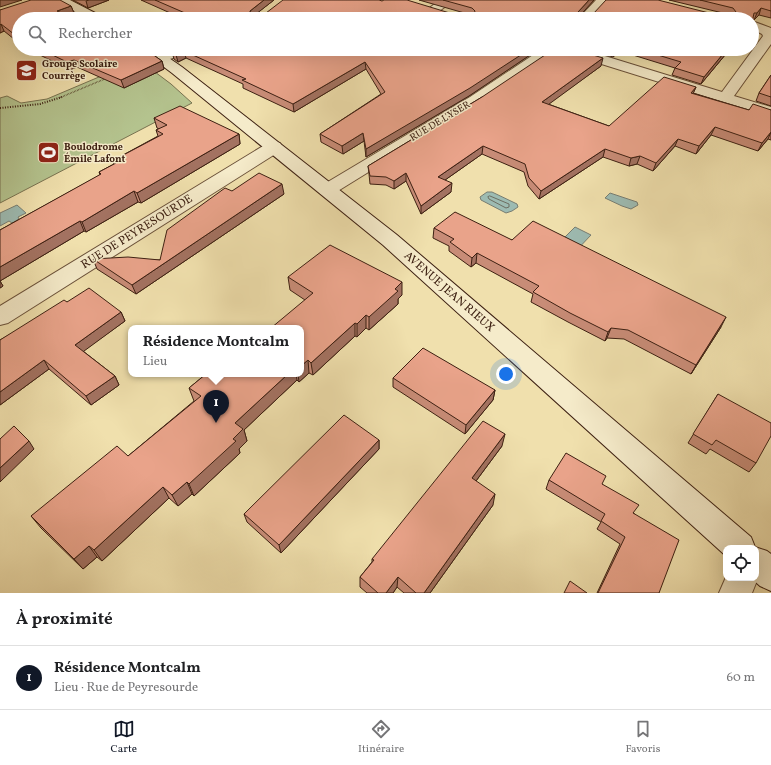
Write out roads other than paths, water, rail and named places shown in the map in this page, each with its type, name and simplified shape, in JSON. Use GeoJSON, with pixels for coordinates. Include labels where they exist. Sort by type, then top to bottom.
{"type":"FeatureCollection","features":[{"type":"Feature","properties":{"kind":"street"},"geometry":{"type":"LineString","coordinates":[[61,0],[84,12]]}},
{"type":"Feature","properties":{"kind":"street"},"geometry":{"type":"LineString","coordinates":[[434,9],[448,0]]}},
{"type":"Feature","properties":{"kind":"street"},"geometry":{"type":"LineString","coordinates":[[591,12],[603,0]]}},
{"type":"Feature","properties":{"kind":"street"},"geometry":{"type":"LineString","coordinates":[[420,6],[442,12]]}},
{"type":"Feature","properties":{"kind":"street"},"geometry":{"type":"LineString","coordinates":[[759,28],[767,31],[770,36],[759,52]]}},
{"type":"Feature","properties":{"kind":"street","name":"AVENUE JEAN RIEUX"},"geometry":{"type":"LineString","coordinates":[[158,56],[396,245],[737,545]]}},
{"type":"Feature","properties":{"kind":"street","name":"RUE DE L'YSER"},"geometry":{"type":"LineString","coordinates":[[327,190],[475,100],[541,56]]}},
{"type":"Feature","properties":{"kind":"street"},"geometry":{"type":"LineString","coordinates":[[591,56],[771,112]]}},
{"type":"Feature","properties":{"kind":"street"},"geometry":{"type":"LineString","coordinates":[[726,98],[756,56]]}},
{"type":"Feature","properties":{"kind":"street","name":"RUE DE PEYRESOURDE"},"geometry":{"type":"LineString","coordinates":[[0,317],[274,147]]}},
{"type":"Feature","properties":{"kind":"street"},"geometry":{"type":"LineString","coordinates":[[759,565],[771,575]]}},
{"type":"Feature","properties":{"kind":"street"},"geometry":{"type":"LineString","coordinates":[[735,593],[741,581]]}},
{"type":"Feature","properties":{"kind":"water"},"geometry":{"type":"Polygon","coordinates":[[[487,192],[492,192],[517,204],[518,207],[506,213],[481,200],[480,197],[487,192]]]}},
{"type":"Feature","properties":{"kind":"water"},"geometry":{"type":"Polygon","coordinates":[[[610,193],[637,202],[638,205],[631,209],[622,206],[605,198],[610,193]]]}},
{"type":"Feature","properties":{"kind":"water"},"geometry":{"type":"Polygon","coordinates":[[[17,205],[26,213],[18,217],[19,219],[12,223],[9,221],[0,226],[0,213],[17,205]]]}},
{"type":"Feature","properties":{"kind":"water"},"geometry":{"type":"Polygon","coordinates":[[[575,227],[591,235],[574,253],[557,245],[575,227]]]}},
{"type":"Feature","properties":{"kind":"place","name":"Groupe Scolaire Courrège"},"geometry":{"type":"Point","coordinates":[26,70]}},
{"type":"Feature","properties":{"kind":"place","name":"Boulodrome Émile Lafont"},"geometry":{"type":"Point","coordinates":[48,153]}},
{"type":"Feature","properties":{"kind":"place","name":"Résidence Montcalm"},"geometry":{"type":"Point","coordinates":[216,423]}}]}
